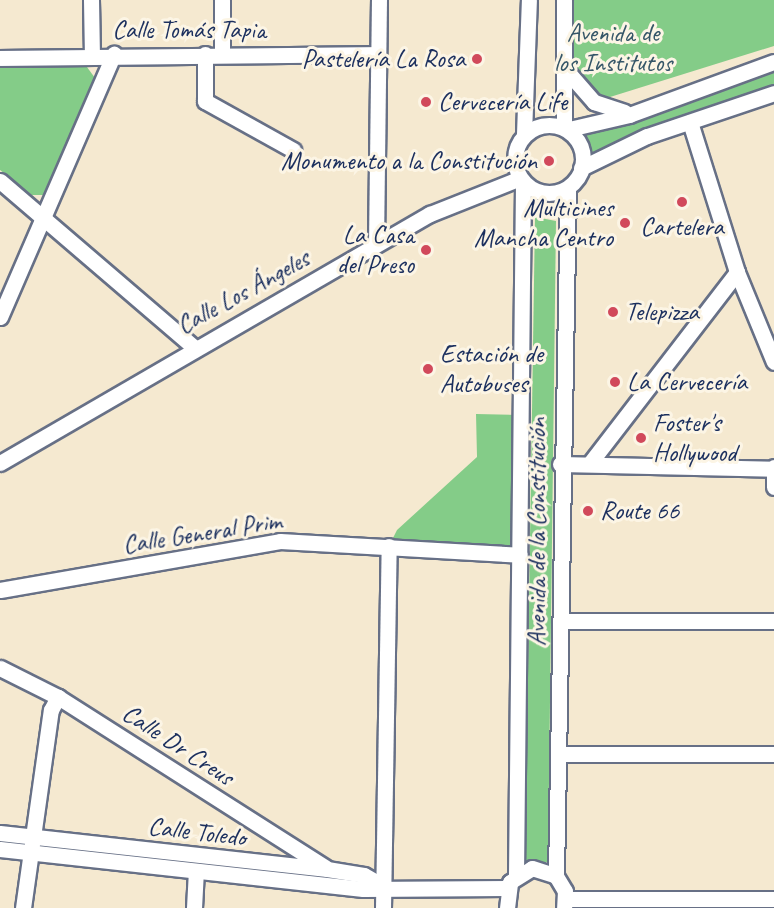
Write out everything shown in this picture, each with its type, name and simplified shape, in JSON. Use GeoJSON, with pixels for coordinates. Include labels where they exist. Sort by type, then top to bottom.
{"type":"FeatureCollection","features":[{"type":"Feature","properties":{"kind":"street"},"geometry":{"type":"LineString","coordinates":[[91,0],[92,55]]}},
{"type":"Feature","properties":{"kind":"street"},"geometry":{"type":"LineString","coordinates":[[222,0],[222,53]]}},
{"type":"Feature","properties":{"kind":"street"},"geometry":{"type":"LineString","coordinates":[[376,244],[379,0]]}},
{"type":"Feature","properties":{"kind":"street"},"geometry":{"type":"LineString","coordinates":[[529,0],[524,134],[516,156],[520,183],[544,194],[568,188],[582,168],[608,152],[774,93]]}},
{"type":"Feature","properties":{"kind":"street"},"geometry":{"type":"LineString","coordinates":[[564,0],[567,128],[579,143],[582,168]]}},
{"type":"Feature","properties":{"kind":"street"},"geometry":{"type":"LineString","coordinates":[[0,317],[114,54]]}},
{"type":"Feature","properties":{"kind":"street","name":"Calle Tomás Tapia"},"geometry":{"type":"LineString","coordinates":[[0,58],[114,54],[378,54]]}},
{"type":"Feature","properties":{"kind":"street"},"geometry":{"type":"LineString","coordinates":[[205,54],[205,101],[293,150]]}},
{"type":"Feature","properties":{"kind":"street"},"geometry":{"type":"LineString","coordinates":[[524,134],[538,126],[567,128],[629,115],[774,62]]}},
{"type":"Feature","properties":{"kind":"street"},"geometry":{"type":"LineString","coordinates":[[566,70],[594,102],[629,115]]}},
{"type":"Feature","properties":{"kind":"street"},"geometry":{"type":"LineString","coordinates":[[690,122],[738,272],[774,362]]}},
{"type":"Feature","properties":{"kind":"street"},"geometry":{"type":"LineString","coordinates":[[0,181],[194,347]]}},
{"type":"Feature","properties":{"kind":"street","name":"Calle Los Ángeles"},"geometry":{"type":"LineString","coordinates":[[0,463],[194,347],[430,214],[520,183]]}},
{"type":"Feature","properties":{"kind":"street","name":"Avenida de la Constitución"},"geometry":{"type":"LineString","coordinates":[[507,908],[512,881],[520,555],[520,183]]}},
{"type":"Feature","properties":{"kind":"street","name":"Avenida de la Constitución"},"geometry":{"type":"LineString","coordinates":[[556,876],[561,621],[560,464],[568,188]]}},
{"type":"Feature","properties":{"kind":"street"},"geometry":{"type":"LineString","coordinates":[[590,463],[738,272]]}},
{"type":"Feature","properties":{"kind":"street"},"geometry":{"type":"LineString","coordinates":[[560,464],[773,468],[774,487]]}},
{"type":"Feature","properties":{"kind":"street","name":"Calle General Prim"},"geometry":{"type":"LineString","coordinates":[[0,590],[279,541],[520,555]]}},
{"type":"Feature","properties":{"kind":"street"},"geometry":{"type":"LineString","coordinates":[[384,908],[389,546]]}},
{"type":"Feature","properties":{"kind":"street"},"geometry":{"type":"LineString","coordinates":[[561,621],[774,621]]}},
{"type":"Feature","properties":{"kind":"street","name":"Calle Dr Creus"},"geometry":{"type":"LineString","coordinates":[[0,668],[58,697],[327,869]]}},
{"type":"Feature","properties":{"kind":"street"},"geometry":{"type":"LineString","coordinates":[[23,908],[51,710],[58,697]]}},
{"type":"Feature","properties":{"kind":"street"},"geometry":{"type":"LineString","coordinates":[[559,754],[774,754]]}},
{"type":"Feature","properties":{"kind":"street","name":"Calle Toledo"},"geometry":{"type":"LineString","coordinates":[[0,833],[327,869],[364,875],[385,887]]}},
{"type":"Feature","properties":{"kind":"street","name":"Calle Toledo"},"geometry":{"type":"LineString","coordinates":[[0,849],[196,873],[385,887],[512,881],[540,868],[556,876]]}},
{"type":"Feature","properties":{"kind":"street"},"geometry":{"type":"LineString","coordinates":[[194,908],[196,873]]}},
{"type":"Feature","properties":{"kind":"street"},"geometry":{"type":"LineString","coordinates":[[556,876],[565,904],[774,899]]}},
{"type":"Feature","properties":{"kind":"green space","name":"Avenida de los Institutos"},"geometry":{"type":"Polygon","coordinates":[[[564,0],[774,0],[774,46],[594,102],[566,70],[564,0]]]}},
{"type":"Feature","properties":{"kind":"green space"},"geometry":{"type":"Polygon","coordinates":[[[774,61],[774,93],[581,168],[576,134],[774,61]]]}},
{"type":"Feature","properties":{"kind":"green space"},"geometry":{"type":"Polygon","coordinates":[[[84,63],[95,78],[46,195],[31,195],[0,170],[0,66],[84,63]]]}},
{"type":"Feature","properties":{"kind":"green space"},"geometry":{"type":"Polygon","coordinates":[[[535,217],[556,221],[548,862],[525,863],[535,217]]]}},
{"type":"Feature","properties":{"kind":"green space"},"geometry":{"type":"Polygon","coordinates":[[[476,414],[520,415],[520,555],[389,546],[397,530],[477,457],[476,414]]]}},
{"type":"Feature","properties":{"kind":"place","name":"Pastelería La Rosa"},"geometry":{"type":"Point","coordinates":[477,59]}},
{"type":"Feature","properties":{"kind":"place","name":"Cervecería Life"},"geometry":{"type":"Point","coordinates":[426,102]}},
{"type":"Feature","properties":{"kind":"place","name":"Monumento a la Constitución"},"geometry":{"type":"Point","coordinates":[549,161]}},
{"type":"Feature","properties":{"kind":"place","name":"Cartelera"},"geometry":{"type":"Point","coordinates":[682,202]}},
{"type":"Feature","properties":{"kind":"place","name":"Multicines Mancha Centro"},"geometry":{"type":"Point","coordinates":[625,223]}},
{"type":"Feature","properties":{"kind":"place","name":"La Casa del Preso"},"geometry":{"type":"Point","coordinates":[426,250]}},
{"type":"Feature","properties":{"kind":"place","name":"Telepizza"},"geometry":{"type":"Point","coordinates":[613,312]}},
{"type":"Feature","properties":{"kind":"place","name":"Estación de Autobuses"},"geometry":{"type":"Point","coordinates":[428,369]}},
{"type":"Feature","properties":{"kind":"place","name":"La Cervecería"},"geometry":{"type":"Point","coordinates":[615,382]}},
{"type":"Feature","properties":{"kind":"place","name":"Foster's Hollywood"},"geometry":{"type":"Point","coordinates":[641,438]}},
{"type":"Feature","properties":{"kind":"place","name":"Route 66"},"geometry":{"type":"Point","coordinates":[588,511]}}]}
